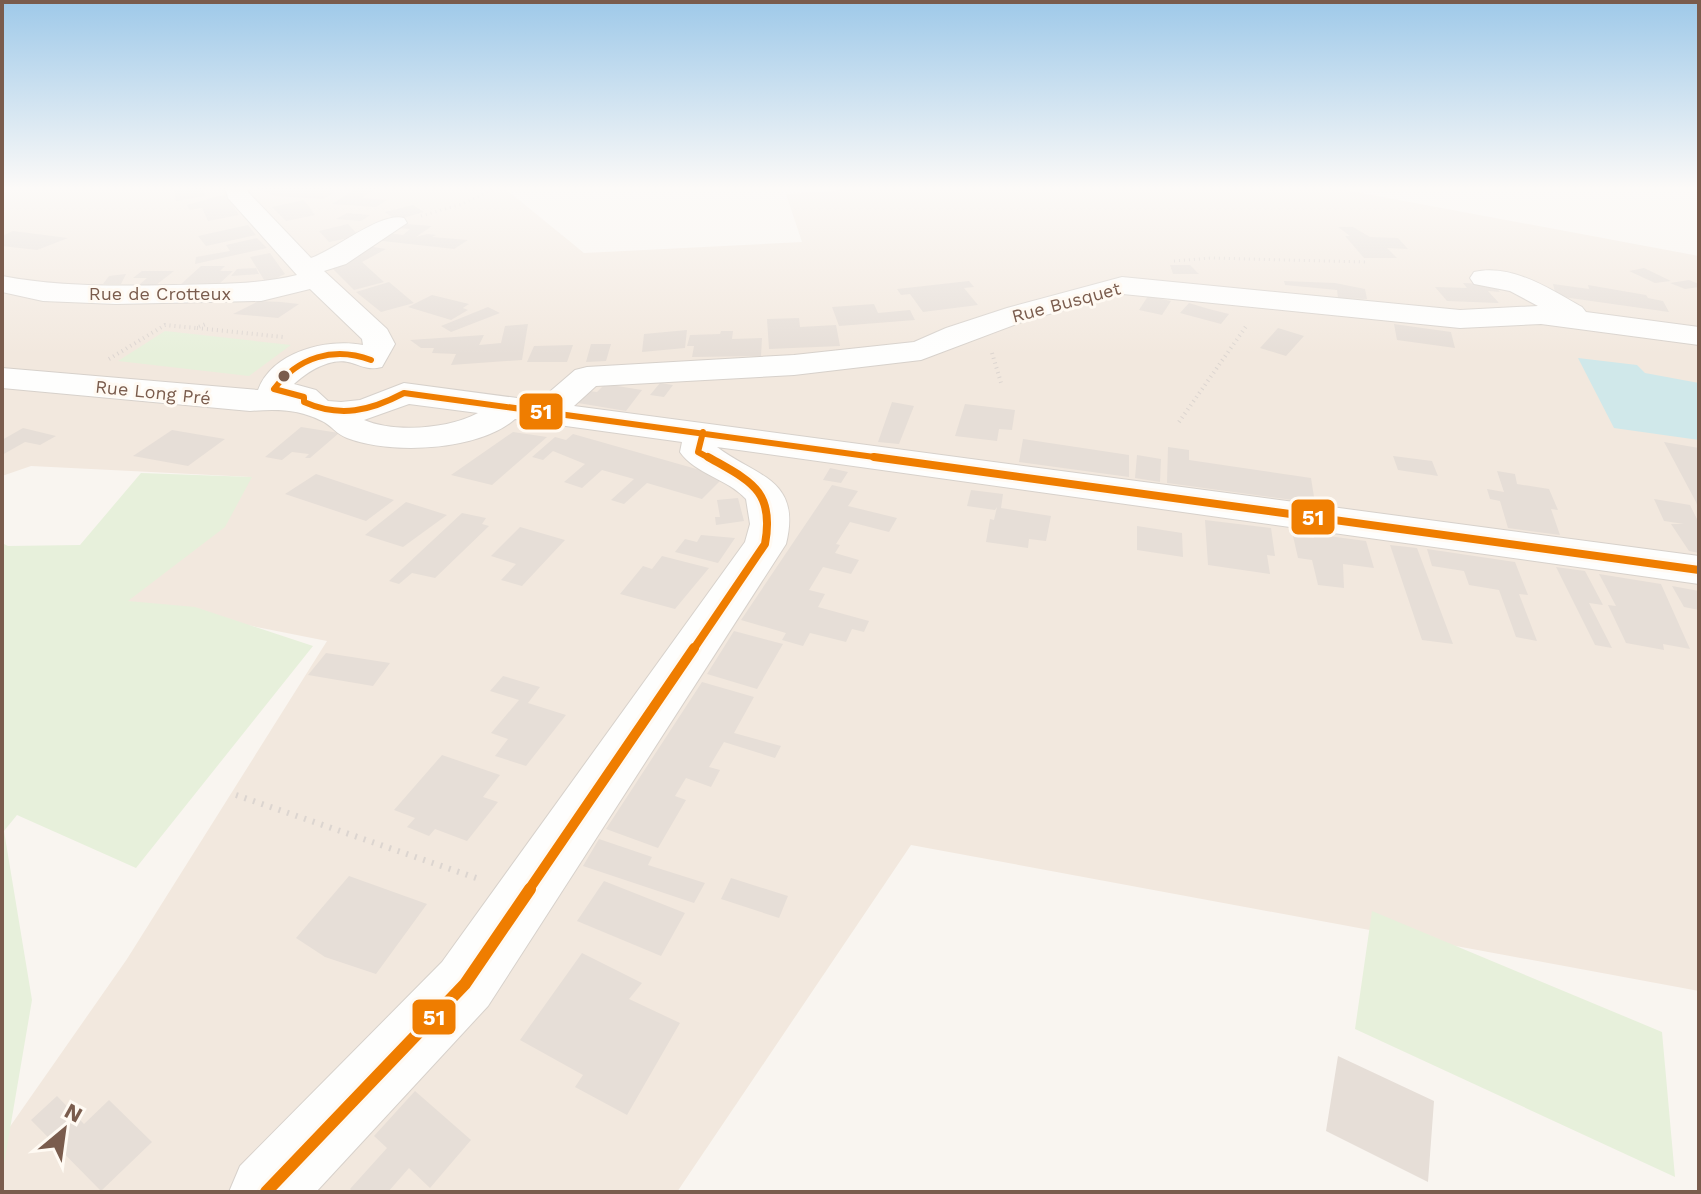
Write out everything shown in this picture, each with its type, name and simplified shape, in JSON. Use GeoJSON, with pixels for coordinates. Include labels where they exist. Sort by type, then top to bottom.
{"type":"FeatureCollection","features":[{"type":"Feature","properties":{"kind":"street"},"geometry":{"type":"LineString","coordinates":[[283,243],[376,336],[379,344],[371,360]]}},
{"type":"Feature","properties":{"kind":"street","name":"Rue de Crotteux"},"geometry":{"type":"LineString","coordinates":[[2,284],[43,292],[116,295],[261,292],[311,273],[362,243]]}},
{"type":"Feature","properties":{"kind":"street"},"geometry":{"type":"LineString","coordinates":[[1484,278],[1518,284],[1589,321]]}},
{"type":"Feature","properties":{"kind":"street","name":"Rue Busquet"},"geometry":{"type":"LineString","coordinates":[[547,412],[587,377],[808,364],[921,351],[991,323],[1122,285],[1460,319],[1541,315],[1699,336]]}},
{"type":"Feature","properties":{"kind":"street"},"geometry":{"type":"LineString","coordinates":[[404,393],[413,377],[409,368],[388,361],[371,360],[325,374],[308,386],[304,397],[311,407],[336,413],[376,406],[404,393],[1699,570]]}},
{"type":"Feature","properties":{"kind":"street","name":"Rue Long Pré"},"geometry":{"type":"LineString","coordinates":[[2,378],[250,401],[304,397]]}},
{"type":"Feature","properties":{"kind":"street"},"geometry":{"type":"LineString","coordinates":[[336,413],[340,422],[348,428],[402,437],[434,437],[484,425],[508,406]]}},
{"type":"Feature","properties":{"kind":"street"},"geometry":{"type":"LineString","coordinates":[[266,1192],[465,984],[751,565],[770,531],[770,507],[755,484],[698,452],[703,432]]}},
{"type":"Feature","properties":{"kind":"path"},"geometry":{"type":"LineString","coordinates":[[1171,261],[1211,258],[1365,262]]}},
{"type":"Feature","properties":{"kind":"path"},"geometry":{"type":"LineString","coordinates":[[71,383],[165,325],[196,328],[253,300],[261,292]]}},
{"type":"Feature","properties":{"kind":"path"},"geometry":{"type":"LineString","coordinates":[[1179,422],[1265,298]]}},
{"type":"Feature","properties":{"kind":"path"},"geometry":{"type":"LineString","coordinates":[[236,795],[525,894]]}},
{"type":"Feature","properties":{"kind":"shaded area"},"geometry":{"type":"Polygon","coordinates":[[[2,243],[571,243],[584,253],[788,243],[1628,243],[1699,256],[1699,991],[911,845],[677,1192],[2,1192],[2,1138],[127,959],[327,641],[127,601],[251,477],[31,466],[2,476],[2,243]]]}},
{"type":"Feature","properties":{"kind":"green space"},"geometry":{"type":"Polygon","coordinates":[[[165,331],[291,345],[249,376],[118,361],[165,331]]]}},
{"type":"Feature","properties":{"kind":"green space"},"geometry":{"type":"Polygon","coordinates":[[[141,473],[252,477],[225,527],[128,601],[195,607],[313,646],[136,868],[17,815],[4,831],[32,1000],[2,1176],[2,543],[8,546],[80,545],[141,473]]]}},
{"type":"Feature","properties":{"kind":"green space"},"geometry":{"type":"Polygon","coordinates":[[[1372,911],[1662,1032],[1675,1177],[1355,1029],[1372,911]]]}},
{"type":"Feature","properties":{"kind":"water"},"geometry":{"type":"Polygon","coordinates":[[[1578,358],[1637,365],[1645,373],[1699,383],[1699,440],[1614,428],[1578,358]]]}},
{"type":"Feature","properties":{"kind":"building"},"geometry":{"type":"Polygon","coordinates":[[[2,243],[56,243],[37,250],[2,246],[2,243]]]}},
{"type":"Feature","properties":{"kind":"building"},"geometry":{"type":"Polygon","coordinates":[[[262,243],[267,248],[195,264],[196,257],[230,251],[226,245],[262,243]]]}},
{"type":"Feature","properties":{"kind":"building"},"geometry":{"type":"Polygon","coordinates":[[[398,243],[464,243],[454,249],[398,243]]]}},
{"type":"Feature","properties":{"kind":"building"},"geometry":{"type":"Polygon","coordinates":[[[1351,243],[1402,243],[1408,249],[1387,248],[1397,258],[1364,258],[1351,243]]]}},
{"type":"Feature","properties":{"kind":"building"},"geometry":{"type":"Polygon","coordinates":[[[367,246],[386,249],[362,262],[384,282],[354,290],[327,267],[367,246]]]}},
{"type":"Feature","properties":{"kind":"building"},"geometry":{"type":"Polygon","coordinates":[[[270,253],[285,274],[266,283],[250,257],[270,253]]]}},
{"type":"Feature","properties":{"kind":"building"},"geometry":{"type":"Polygon","coordinates":[[[1170,265],[1190,265],[1199,274],[1173,274],[1170,265]]]}},
{"type":"Feature","properties":{"kind":"building"},"geometry":{"type":"Polygon","coordinates":[[[201,266],[225,266],[220,271],[233,271],[219,284],[180,285],[201,266]]]}},
{"type":"Feature","properties":{"kind":"building"},"geometry":{"type":"Polygon","coordinates":[[[256,268],[259,274],[231,276],[237,269],[256,268]]]}},
{"type":"Feature","properties":{"kind":"building"},"geometry":{"type":"Polygon","coordinates":[[[1644,268],[1671,281],[1655,283],[1629,271],[1644,268]]]}},
{"type":"Feature","properties":{"kind":"building"},"geometry":{"type":"Polygon","coordinates":[[[142,271],[174,271],[156,285],[139,285],[147,278],[133,278],[142,271]]]}},
{"type":"Feature","properties":{"kind":"building"},"geometry":{"type":"Polygon","coordinates":[[[126,274],[121,284],[103,284],[109,276],[126,274]]]}},
{"type":"Feature","properties":{"kind":"building"},"geometry":{"type":"Polygon","coordinates":[[[1689,280],[1699,284],[1699,287],[1685,289],[1670,283],[1689,280]]]}},
{"type":"Feature","properties":{"kind":"building"},"geometry":{"type":"Polygon","coordinates":[[[969,281],[974,287],[964,288],[978,305],[923,312],[910,294],[901,295],[897,289],[969,281]]]}},
{"type":"Feature","properties":{"kind":"building"},"geometry":{"type":"Polygon","coordinates":[[[1284,281],[1335,283],[1365,289],[1367,299],[1338,298],[1337,290],[1285,285],[1284,281]]]}},
{"type":"Feature","properties":{"kind":"building"},"geometry":{"type":"Polygon","coordinates":[[[389,282],[414,303],[381,312],[356,292],[389,282]]]}},
{"type":"Feature","properties":{"kind":"building"},"geometry":{"type":"Polygon","coordinates":[[[1463,283],[1493,284],[1500,292],[1488,291],[1499,303],[1447,301],[1435,287],[1467,288],[1463,283]]]}},
{"type":"Feature","properties":{"kind":"building"},"geometry":{"type":"Polygon","coordinates":[[[1553,284],[1589,289],[1588,285],[1646,295],[1663,301],[1669,312],[1556,296],[1553,284]]]}},
{"type":"Feature","properties":{"kind":"building"},"geometry":{"type":"Polygon","coordinates":[[[432,295],[469,304],[463,308],[468,310],[451,320],[408,307],[432,295]]]}},
{"type":"Feature","properties":{"kind":"building"},"geometry":{"type":"Polygon","coordinates":[[[1148,296],[1171,301],[1162,315],[1139,310],[1148,296]]]}},
{"type":"Feature","properties":{"kind":"building"},"geometry":{"type":"Polygon","coordinates":[[[259,301],[299,304],[278,318],[233,314],[259,301]]]}},
{"type":"Feature","properties":{"kind":"building"},"geometry":{"type":"Polygon","coordinates":[[[1189,303],[1229,314],[1221,324],[1180,313],[1189,303]]]}},
{"type":"Feature","properties":{"kind":"building"},"geometry":{"type":"Polygon","coordinates":[[[874,304],[878,313],[910,310],[915,320],[839,326],[832,307],[874,304]]]}},
{"type":"Feature","properties":{"kind":"building"},"geometry":{"type":"Polygon","coordinates":[[[488,307],[500,313],[451,332],[441,326],[488,307]]]}},
{"type":"Feature","properties":{"kind":"building"},"geometry":{"type":"Polygon","coordinates":[[[799,318],[800,327],[836,325],[840,346],[769,349],[767,319],[799,318]]]}},
{"type":"Feature","properties":{"kind":"building"},"geometry":{"type":"Polygon","coordinates":[[[528,324],[522,360],[451,365],[456,354],[432,353],[434,348],[421,348],[410,340],[484,335],[479,345],[501,343],[505,326],[528,324]]]}},
{"type":"Feature","properties":{"kind":"building"},"geometry":{"type":"Polygon","coordinates":[[[1394,324],[1451,332],[1455,348],[1397,340],[1394,324]]]}},
{"type":"Feature","properties":{"kind":"building"},"geometry":{"type":"Polygon","coordinates":[[[1278,328],[1304,336],[1286,356],[1260,348],[1278,328]]]}},
{"type":"Feature","properties":{"kind":"building"},"geometry":{"type":"Polygon","coordinates":[[[687,330],[685,348],[642,352],[644,334],[687,330]]]}},
{"type":"Feature","properties":{"kind":"building"},"geometry":{"type":"Polygon","coordinates":[[[721,331],[733,331],[732,339],[762,338],[761,356],[692,357],[694,346],[687,346],[690,335],[720,334],[721,331]]]}},
{"type":"Feature","properties":{"kind":"building"},"geometry":{"type":"Polygon","coordinates":[[[591,344],[611,344],[606,361],[586,362],[591,344]]]}},
{"type":"Feature","properties":{"kind":"building"},"geometry":{"type":"Polygon","coordinates":[[[573,345],[567,362],[527,362],[534,346],[573,345]]]}},
{"type":"Feature","properties":{"kind":"building"},"geometry":{"type":"Polygon","coordinates":[[[660,383],[673,385],[664,397],[650,395],[660,383]]]}},
{"type":"Feature","properties":{"kind":"building"},"geometry":{"type":"Polygon","coordinates":[[[605,384],[642,390],[626,411],[578,403],[589,391],[597,392],[605,384]]]}},
{"type":"Feature","properties":{"kind":"building"},"geometry":{"type":"Polygon","coordinates":[[[892,402],[914,406],[899,444],[878,442],[892,402]]]}},
{"type":"Feature","properties":{"kind":"building"},"geometry":{"type":"Polygon","coordinates":[[[965,404],[1015,410],[1012,430],[999,429],[997,441],[955,436],[965,404]]]}},
{"type":"Feature","properties":{"kind":"building"},"geometry":{"type":"Polygon","coordinates":[[[301,427],[339,433],[310,458],[305,458],[309,454],[292,452],[282,460],[265,457],[301,427]]]}},
{"type":"Feature","properties":{"kind":"building"},"geometry":{"type":"Polygon","coordinates":[[[23,428],[56,436],[40,445],[25,442],[2,455],[2,440],[23,428]]]}},
{"type":"Feature","properties":{"kind":"building"},"geometry":{"type":"Polygon","coordinates":[[[172,430],[225,439],[188,466],[133,456],[172,430]]]}},
{"type":"Feature","properties":{"kind":"building"},"geometry":{"type":"Polygon","coordinates":[[[513,432],[547,437],[492,485],[451,475],[513,432]]]}},
{"type":"Feature","properties":{"kind":"building"},"geometry":{"type":"Polygon","coordinates":[[[573,434],[722,479],[702,499],[647,483],[624,504],[611,500],[634,479],[602,470],[582,488],[564,482],[585,464],[553,451],[543,460],[532,457],[555,437],[566,440],[573,434]]]}},
{"type":"Feature","properties":{"kind":"building"},"geometry":{"type":"Polygon","coordinates":[[[1023,439],[1129,455],[1129,477],[1019,462],[1023,439]]]}},
{"type":"Feature","properties":{"kind":"building"},"geometry":{"type":"Polygon","coordinates":[[[1664,442],[1699,448],[1699,511],[1696,502],[1664,442]]]}},
{"type":"Feature","properties":{"kind":"building"},"geometry":{"type":"Polygon","coordinates":[[[1168,447],[1189,450],[1189,460],[1311,478],[1315,503],[1167,483],[1168,447]]]}},
{"type":"Feature","properties":{"kind":"building"},"geometry":{"type":"Polygon","coordinates":[[[1137,455],[1161,459],[1160,482],[1135,478],[1137,455]]]}},
{"type":"Feature","properties":{"kind":"building"},"geometry":{"type":"Polygon","coordinates":[[[1393,456],[1432,461],[1438,476],[1398,470],[1393,456]]]}},
{"type":"Feature","properties":{"kind":"building"},"geometry":{"type":"Polygon","coordinates":[[[830,468],[848,472],[841,483],[823,480],[830,468]]]}},
{"type":"Feature","properties":{"kind":"building"},"geometry":{"type":"Polygon","coordinates":[[[1497,471],[1515,474],[1517,484],[1549,489],[1558,510],[1551,509],[1560,535],[1508,528],[1500,501],[1490,499],[1487,489],[1504,492],[1497,471]]]}},
{"type":"Feature","properties":{"kind":"building"},"geometry":{"type":"Polygon","coordinates":[[[316,474],[394,500],[366,521],[285,494],[316,474]]]}},
{"type":"Feature","properties":{"kind":"building"},"geometry":{"type":"Polygon","coordinates":[[[832,485],[858,491],[848,506],[897,518],[889,532],[850,522],[836,544],[840,545],[835,553],[859,560],[851,574],[823,567],[809,590],[825,594],[818,607],[869,621],[864,632],[852,629],[846,642],[810,633],[803,646],[782,640],[786,633],[741,620],[832,485]]]}},
{"type":"Feature","properties":{"kind":"building"},"geometry":{"type":"Polygon","coordinates":[[[971,490],[1003,494],[1001,508],[1051,516],[1046,541],[1029,539],[1028,548],[986,542],[990,519],[994,520],[997,507],[995,510],[967,506],[971,490]]]}},
{"type":"Feature","properties":{"kind":"building"},"geometry":{"type":"Polygon","coordinates":[[[738,498],[744,521],[716,525],[715,517],[720,517],[717,500],[738,498]]]}},
{"type":"Feature","properties":{"kind":"building"},"geometry":{"type":"Polygon","coordinates":[[[1654,499],[1690,505],[1699,523],[1699,553],[1689,551],[1671,524],[1684,524],[1664,521],[1654,499]]]}},
{"type":"Feature","properties":{"kind":"building"},"geometry":{"type":"Polygon","coordinates":[[[406,502],[447,515],[403,547],[365,535],[406,502]]]}},
{"type":"Feature","properties":{"kind":"building"},"geometry":{"type":"Polygon","coordinates":[[[462,513],[486,518],[482,524],[489,526],[435,578],[412,573],[399,584],[389,581],[462,513]]]}},
{"type":"Feature","properties":{"kind":"building"},"geometry":{"type":"Polygon","coordinates":[[[1205,520],[1271,528],[1275,556],[1267,555],[1270,574],[1208,565],[1205,520]]]}},
{"type":"Feature","properties":{"kind":"building"},"geometry":{"type":"Polygon","coordinates":[[[1137,526],[1182,533],[1183,557],[1137,550],[1137,526]]]}},
{"type":"Feature","properties":{"kind":"building"},"geometry":{"type":"Polygon","coordinates":[[[520,527],[565,540],[522,586],[501,580],[516,564],[491,556],[520,527]]]}},
{"type":"Feature","properties":{"kind":"building"},"geometry":{"type":"Polygon","coordinates":[[[1313,534],[1366,541],[1374,568],[1343,564],[1344,588],[1318,585],[1312,560],[1298,558],[1293,536],[1314,538],[1313,534]]]}},
{"type":"Feature","properties":{"kind":"building"},"geometry":{"type":"Polygon","coordinates":[[[701,535],[735,538],[718,563],[675,552],[685,539],[697,542],[701,535]]]}},
{"type":"Feature","properties":{"kind":"building"},"geometry":{"type":"Polygon","coordinates":[[[1390,545],[1417,548],[1453,644],[1422,640],[1390,545]]]}},
{"type":"Feature","properties":{"kind":"building"},"geometry":{"type":"Polygon","coordinates":[[[1427,549],[1515,562],[1528,595],[1519,594],[1537,641],[1516,637],[1499,590],[1469,585],[1464,571],[1432,566],[1427,549]]]}},
{"type":"Feature","properties":{"kind":"building"},"geometry":{"type":"Polygon","coordinates":[[[662,556],[709,568],[675,609],[620,594],[643,566],[652,569],[662,556]]]}},
{"type":"Feature","properties":{"kind":"building"},"geometry":{"type":"Polygon","coordinates":[[[1556,567],[1585,571],[1603,605],[1589,603],[1612,648],[1595,645],[1556,567]]]}},
{"type":"Feature","properties":{"kind":"building"},"geometry":{"type":"Polygon","coordinates":[[[1599,574],[1661,584],[1690,649],[1663,644],[1664,650],[1626,643],[1608,605],[1616,606],[1599,574]]]}},
{"type":"Feature","properties":{"kind":"building"},"geometry":{"type":"Polygon","coordinates":[[[1672,586],[1699,591],[1699,610],[1684,607],[1672,586]]]}},
{"type":"Feature","properties":{"kind":"building"},"geometry":{"type":"Polygon","coordinates":[[[734,631],[783,644],[757,689],[707,674],[734,631]]]}},
{"type":"Feature","properties":{"kind":"building"},"geometry":{"type":"Polygon","coordinates":[[[326,653],[390,663],[373,686],[308,675],[326,653]]]}},
{"type":"Feature","properties":{"kind":"building"},"geometry":{"type":"Polygon","coordinates":[[[503,676],[540,687],[528,703],[566,715],[526,766],[495,756],[508,739],[491,733],[519,700],[490,691],[503,676]]]}},
{"type":"Feature","properties":{"kind":"building"},"geometry":{"type":"Polygon","coordinates":[[[702,682],[754,697],[734,733],[781,746],[775,758],[724,742],[709,767],[720,770],[711,787],[686,778],[675,796],[686,800],[658,848],[606,829],[702,682]]]}},
{"type":"Feature","properties":{"kind":"building"},"geometry":{"type":"Polygon","coordinates":[[[442,755],[500,775],[483,797],[498,802],[467,841],[435,829],[429,836],[407,827],[415,818],[394,810],[442,755]]]}},
{"type":"Feature","properties":{"kind":"building"},"geometry":{"type":"Polygon","coordinates":[[[599,839],[652,857],[648,865],[705,883],[694,903],[583,866],[599,839]]]}},
{"type":"Feature","properties":{"kind":"building"},"geometry":{"type":"Polygon","coordinates":[[[349,876],[427,904],[376,974],[325,957],[296,938],[349,876]]]}},
{"type":"Feature","properties":{"kind":"building"},"geometry":{"type":"Polygon","coordinates":[[[731,878],[788,896],[779,918],[721,899],[731,878]]]}},
{"type":"Feature","properties":{"kind":"building"},"geometry":{"type":"Polygon","coordinates":[[[604,881],[685,913],[661,956],[577,921],[604,881]]]}},
{"type":"Feature","properties":{"kind":"building"},"geometry":{"type":"Polygon","coordinates":[[[582,953],[642,983],[629,999],[680,1023],[627,1115],[575,1087],[583,1075],[520,1040],[582,953]]]}},
{"type":"Feature","properties":{"kind":"building"},"geometry":{"type":"Polygon","coordinates":[[[1338,1056],[1434,1101],[1428,1182],[1326,1131],[1338,1056]]]}},
{"type":"Feature","properties":{"kind":"building"},"geometry":{"type":"Polygon","coordinates":[[[415,1091],[471,1140],[430,1188],[409,1168],[388,1192],[353,1192],[350,1189],[387,1148],[374,1136],[415,1091]]]}},
{"type":"Feature","properties":{"kind":"building"},"geometry":{"type":"Polygon","coordinates":[[[57,1096],[84,1124],[109,1100],[152,1142],[101,1191],[31,1120],[57,1096]]]}},
{"type":"Feature","properties":{"kind":"transit line","name":"51"},"geometry":{"type":"LineString","coordinates":[[371,360],[345,353],[317,356],[293,369],[274,389],[304,397],[304,402],[329,411],[367,409],[404,393],[1699,570]]}},
{"type":"Feature","properties":{"kind":"transit line","name":"51"},"geometry":{"type":"LineString","coordinates":[[266,1192],[465,984],[765,544],[769,524],[763,496],[743,477],[698,452],[703,432]]}}]}
